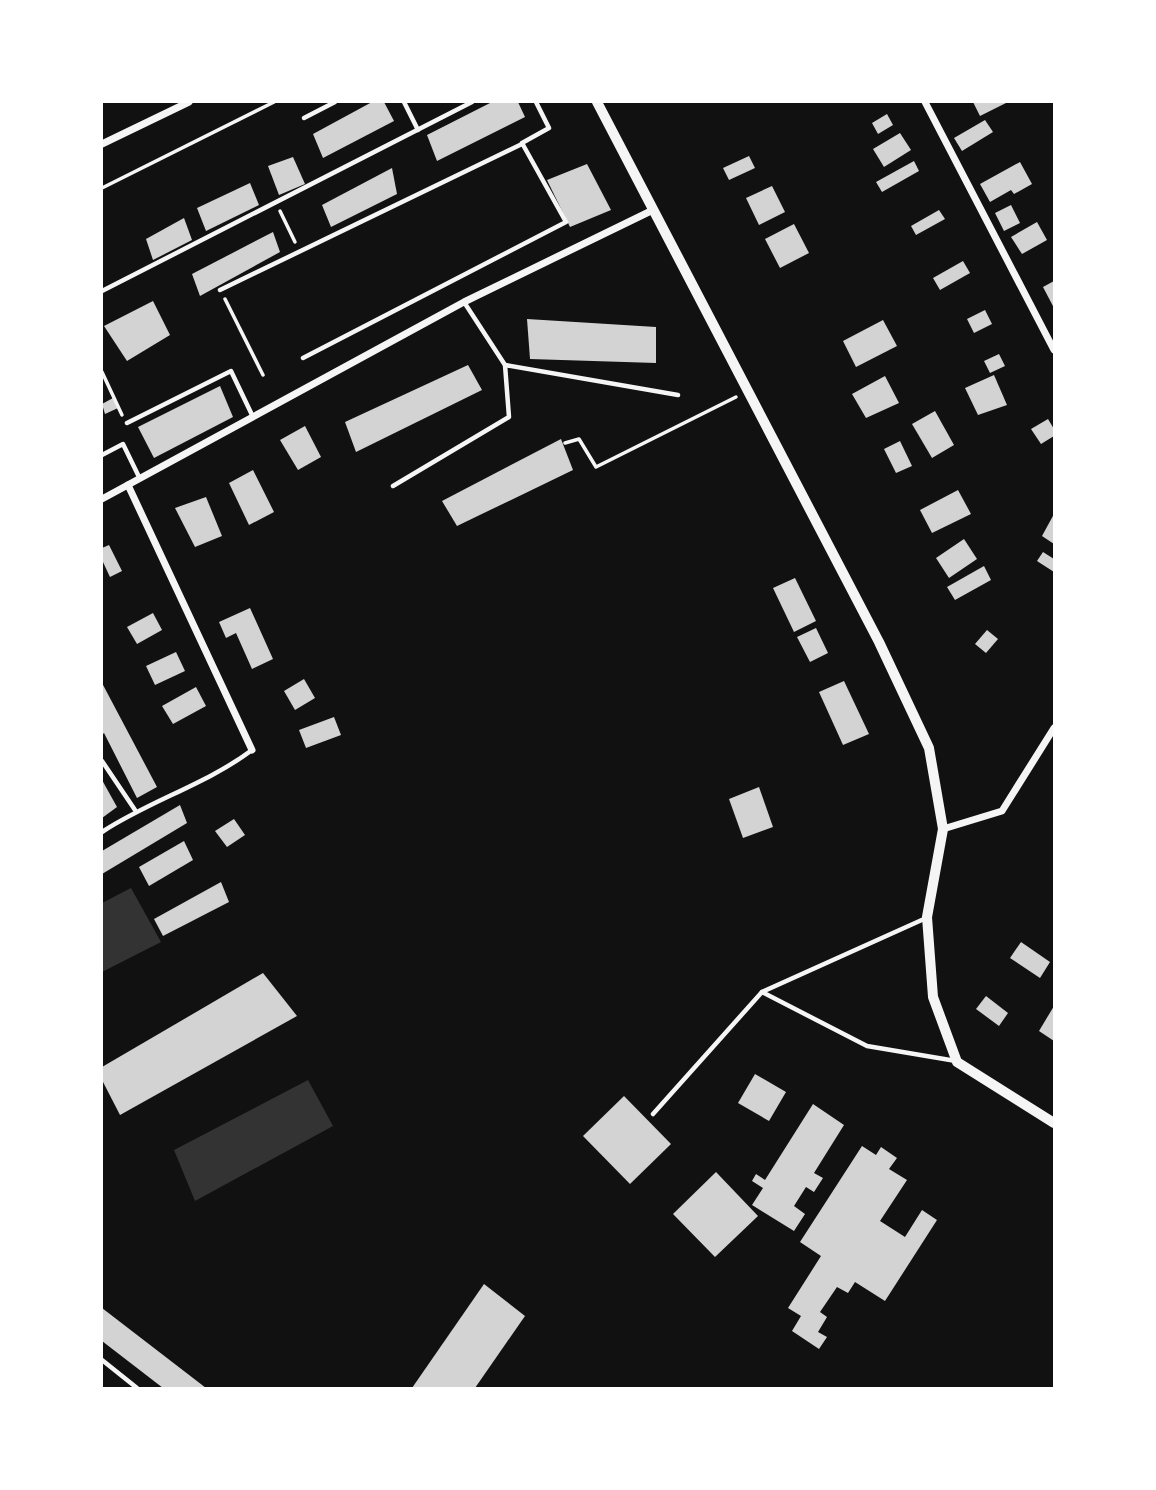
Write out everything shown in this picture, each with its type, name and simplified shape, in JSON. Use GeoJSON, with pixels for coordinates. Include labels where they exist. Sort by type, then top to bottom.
{"type":"FeatureCollection","features":[{"type":"Feature","properties":{"kind":"street"},"geometry":{"type":"LineString","coordinates":[[102,144],[189,102]]}},
{"type":"Feature","properties":{"kind":"street"},"geometry":{"type":"LineString","coordinates":[[597,102],[878,642],[929,748],[943,829],[928,918],[933,998],[957,1062],[1055,1123]]}},
{"type":"Feature","properties":{"kind":"street"},"geometry":{"type":"LineString","coordinates":[[925,102],[1055,350]]}},
{"type":"Feature","properties":{"kind":"street"},"geometry":{"type":"LineString","coordinates":[[102,499],[464,302],[653,210]]}},
{"type":"Feature","properties":{"kind":"street"},"geometry":{"type":"LineString","coordinates":[[128,485],[252,750]]}},
{"type":"Feature","properties":{"kind":"street"},"geometry":{"type":"LineString","coordinates":[[943,829],[1002,811],[1055,728]]}},
{"type":"Feature","properties":{"kind":"lane"},"geometry":{"type":"LineString","coordinates":[[304,118],[335,102]]}},
{"type":"Feature","properties":{"kind":"lane"},"geometry":{"type":"LineString","coordinates":[[404,102],[418,130]]}},
{"type":"Feature","properties":{"kind":"lane"},"geometry":{"type":"LineString","coordinates":[[102,291],[472,102]]}},
{"type":"Feature","properties":{"kind":"lane"},"geometry":{"type":"LineString","coordinates":[[220,290],[549,128],[536,102]]}},
{"type":"Feature","properties":{"kind":"lane"},"geometry":{"type":"LineString","coordinates":[[303,358],[566,222],[522,143]]}},
{"type":"Feature","properties":{"kind":"lane"},"geometry":{"type":"LineString","coordinates":[[393,486],[509,417],[505,365],[464,302]]}},
{"type":"Feature","properties":{"kind":"lane"},"geometry":{"type":"LineString","coordinates":[[505,365],[678,395]]}},
{"type":"Feature","properties":{"kind":"lane"},"geometry":{"type":"LineString","coordinates":[[127,424],[231,371],[253,418]]}},
{"type":"Feature","properties":{"kind":"lane"},"geometry":{"type":"LineString","coordinates":[[102,455],[122,443],[140,480]]}},
{"type":"Feature","properties":{"kind":"lane"},"geometry":{"type":"LineString","coordinates":[[102,832],[135,810],[233,764],[252,750]]}},
{"type":"Feature","properties":{"kind":"lane"},"geometry":{"type":"LineString","coordinates":[[102,761],[135,810]]}},
{"type":"Feature","properties":{"kind":"lane"},"geometry":{"type":"LineString","coordinates":[[653,1114],[762,992],[928,918]]}},
{"type":"Feature","properties":{"kind":"lane"},"geometry":{"type":"LineString","coordinates":[[762,992],[867,1046],[957,1062]]}},
{"type":"Feature","properties":{"kind":"lane"},"geometry":{"type":"LineString","coordinates":[[102,1360],[137,1388]]}},
{"type":"Feature","properties":{"kind":"path"},"geometry":{"type":"LineString","coordinates":[[102,188],[274,102]]}},
{"type":"Feature","properties":{"kind":"path"},"geometry":{"type":"LineString","coordinates":[[275,203],[299,250]]}},
{"type":"Feature","properties":{"kind":"path"},"geometry":{"type":"LineString","coordinates":[[220,290],[262,376]]}},
{"type":"Feature","properties":{"kind":"path"},"geometry":{"type":"LineString","coordinates":[[102,372],[127,424]]}},
{"type":"Feature","properties":{"kind":"path"},"geometry":{"type":"LineString","coordinates":[[565,443],[579,439],[596,467],[748,391]]}},
{"type":"Feature","properties":{"kind":"shaded area"},"geometry":{"type":"Polygon","coordinates":[[[131,888],[161,942],[102,972],[102,903],[131,888]]]}},
{"type":"Feature","properties":{"kind":"shaded area"},"geometry":{"type":"Polygon","coordinates":[[[308,1080],[333,1126],[195,1201],[174,1150],[308,1080]]]}},
{"type":"Feature","properties":{"kind":"building"},"geometry":{"type":"Polygon","coordinates":[[[372,102],[384,102],[394,121],[323,158],[313,134],[372,102]]]}},
{"type":"Feature","properties":{"kind":"building"},"geometry":{"type":"Polygon","coordinates":[[[492,102],[518,102],[525,117],[437,161],[427,135],[492,102]]]}},
{"type":"Feature","properties":{"kind":"building"},"geometry":{"type":"Polygon","coordinates":[[[973,102],[1008,102],[980,116],[973,102]]]}},
{"type":"Feature","properties":{"kind":"building"},"geometry":{"type":"Polygon","coordinates":[[[887,114],[893,125],[878,134],[872,123],[887,114]]]}},
{"type":"Feature","properties":{"kind":"building"},"geometry":{"type":"Polygon","coordinates":[[[985,120],[993,132],[962,151],[954,138],[985,120]]]}},
{"type":"Feature","properties":{"kind":"building"},"geometry":{"type":"Polygon","coordinates":[[[900,133],[911,150],[884,167],[873,149],[900,133]]]}},
{"type":"Feature","properties":{"kind":"building"},"geometry":{"type":"Polygon","coordinates":[[[749,156],[755,168],[729,180],[723,168],[749,156]]]}},
{"type":"Feature","properties":{"kind":"building"},"geometry":{"type":"Polygon","coordinates":[[[293,157],[305,184],[279,195],[268,166],[293,157]]]}},
{"type":"Feature","properties":{"kind":"building"},"geometry":{"type":"Polygon","coordinates":[[[914,161],[919,171],[882,192],[876,182],[914,161]]]}},
{"type":"Feature","properties":{"kind":"building"},"geometry":{"type":"Polygon","coordinates":[[[1020,162],[1032,184],[1014,194],[1011,190],[990,202],[980,184],[1020,162]]]}},
{"type":"Feature","properties":{"kind":"building"},"geometry":{"type":"Polygon","coordinates":[[[587,164],[611,210],[570,227],[547,180],[587,164]]]}},
{"type":"Feature","properties":{"kind":"building"},"geometry":{"type":"Polygon","coordinates":[[[392,168],[397,194],[331,227],[322,205],[392,168]]]}},
{"type":"Feature","properties":{"kind":"building"},"geometry":{"type":"Polygon","coordinates":[[[250,183],[259,205],[206,231],[197,208],[250,183]]]}},
{"type":"Feature","properties":{"kind":"building"},"geometry":{"type":"Polygon","coordinates":[[[772,186],[785,212],[759,225],[746,198],[772,186]]]}},
{"type":"Feature","properties":{"kind":"building"},"geometry":{"type":"Polygon","coordinates":[[[1011,205],[1020,223],[1004,231],[995,213],[1011,205]]]}},
{"type":"Feature","properties":{"kind":"building"},"geometry":{"type":"Polygon","coordinates":[[[939,210],[945,219],[916,235],[911,226],[939,210]]]}},
{"type":"Feature","properties":{"kind":"building"},"geometry":{"type":"Polygon","coordinates":[[[184,218],[192,240],[153,260],[146,239],[184,218]]]}},
{"type":"Feature","properties":{"kind":"building"},"geometry":{"type":"Polygon","coordinates":[[[1037,222],[1047,240],[1022,254],[1011,237],[1037,222]]]}},
{"type":"Feature","properties":{"kind":"building"},"geometry":{"type":"Polygon","coordinates":[[[794,224],[809,253],[780,268],[765,239],[794,224]]]}},
{"type":"Feature","properties":{"kind":"building"},"geometry":{"type":"Polygon","coordinates":[[[273,232],[280,252],[200,296],[192,274],[273,232]]]}},
{"type":"Feature","properties":{"kind":"building"},"geometry":{"type":"Polygon","coordinates":[[[963,261],[970,273],[940,290],[933,278],[963,261]]]}},
{"type":"Feature","properties":{"kind":"building"},"geometry":{"type":"Polygon","coordinates":[[[1054,281],[1054,308],[1043,287],[1054,281]]]}},
{"type":"Feature","properties":{"kind":"building"},"geometry":{"type":"Polygon","coordinates":[[[153,301],[170,335],[127,361],[104,326],[153,301]]]}},
{"type":"Feature","properties":{"kind":"building"},"geometry":{"type":"Polygon","coordinates":[[[985,310],[992,324],[974,333],[967,319],[985,310]]]}},
{"type":"Feature","properties":{"kind":"building"},"geometry":{"type":"Polygon","coordinates":[[[527,319],[656,327],[656,363],[530,359],[527,319]]]}},
{"type":"Feature","properties":{"kind":"building"},"geometry":{"type":"Polygon","coordinates":[[[883,320],[897,346],[856,367],[843,341],[883,320]]]}},
{"type":"Feature","properties":{"kind":"building"},"geometry":{"type":"Polygon","coordinates":[[[999,354],[1005,366],[990,373],[984,361],[999,354]]]}},
{"type":"Feature","properties":{"kind":"building"},"geometry":{"type":"Polygon","coordinates":[[[468,365],[482,390],[356,452],[345,422],[468,365]]]}},
{"type":"Feature","properties":{"kind":"building"},"geometry":{"type":"Polygon","coordinates":[[[994,375],[1007,405],[978,415],[965,388],[994,375]]]}},
{"type":"Feature","properties":{"kind":"building"},"geometry":{"type":"Polygon","coordinates":[[[885,376],[899,403],[866,418],[852,394],[885,376]]]}},
{"type":"Feature","properties":{"kind":"building"},"geometry":{"type":"Polygon","coordinates":[[[220,386],[233,417],[154,458],[138,427],[220,386]]]}},
{"type":"Feature","properties":{"kind":"building"},"geometry":{"type":"Polygon","coordinates":[[[113,398],[118,408],[105,414],[102,404],[113,398]]]}},
{"type":"Feature","properties":{"kind":"building"},"geometry":{"type":"Polygon","coordinates":[[[935,411],[954,445],[932,458],[912,424],[935,411]]]}},
{"type":"Feature","properties":{"kind":"building"},"geometry":{"type":"Polygon","coordinates":[[[1048,419],[1054,429],[1054,436],[1041,444],[1031,429],[1048,419]]]}},
{"type":"Feature","properties":{"kind":"building"},"geometry":{"type":"Polygon","coordinates":[[[305,426],[321,457],[298,470],[280,440],[305,426]]]}},
{"type":"Feature","properties":{"kind":"building"},"geometry":{"type":"Polygon","coordinates":[[[561,439],[573,470],[457,526],[442,501],[561,439]]]}},
{"type":"Feature","properties":{"kind":"building"},"geometry":{"type":"Polygon","coordinates":[[[900,441],[912,466],[896,473],[884,449],[900,441]]]}},
{"type":"Feature","properties":{"kind":"building"},"geometry":{"type":"Polygon","coordinates":[[[253,470],[274,512],[249,525],[229,483],[253,470]]]}},
{"type":"Feature","properties":{"kind":"building"},"geometry":{"type":"Polygon","coordinates":[[[958,490],[971,514],[932,533],[920,510],[958,490]]]}},
{"type":"Feature","properties":{"kind":"building"},"geometry":{"type":"Polygon","coordinates":[[[206,497],[222,536],[195,547],[175,508],[206,497]]]}},
{"type":"Feature","properties":{"kind":"building"},"geometry":{"type":"Polygon","coordinates":[[[1054,514],[1054,544],[1042,536],[1054,514]]]}},
{"type":"Feature","properties":{"kind":"building"},"geometry":{"type":"Polygon","coordinates":[[[964,539],[977,559],[949,578],[936,558],[964,539]]]}},
{"type":"Feature","properties":{"kind":"building"},"geometry":{"type":"Polygon","coordinates":[[[109,545],[122,571],[110,577],[102,560],[102,548],[109,545]]]}},
{"type":"Feature","properties":{"kind":"building"},"geometry":{"type":"Polygon","coordinates":[[[1043,552],[1054,559],[1054,572],[1037,561],[1043,552]]]}},
{"type":"Feature","properties":{"kind":"building"},"geometry":{"type":"Polygon","coordinates":[[[984,566],[991,580],[955,600],[947,587],[984,566]]]}},
{"type":"Feature","properties":{"kind":"building"},"geometry":{"type":"Polygon","coordinates":[[[795,578],[816,621],[794,632],[773,588],[795,578]]]}},
{"type":"Feature","properties":{"kind":"building"},"geometry":{"type":"Polygon","coordinates":[[[250,608],[273,659],[252,669],[236,633],[226,638],[219,622],[250,608]]]}},
{"type":"Feature","properties":{"kind":"building"},"geometry":{"type":"Polygon","coordinates":[[[153,613],[162,630],[137,644],[127,627],[153,613]]]}},
{"type":"Feature","properties":{"kind":"building"},"geometry":{"type":"Polygon","coordinates":[[[816,628],[828,653],[810,662],[797,637],[816,628]]]}},
{"type":"Feature","properties":{"kind":"building"},"geometry":{"type":"Polygon","coordinates":[[[987,630],[998,639],[986,653],[975,644],[987,630]]]}},
{"type":"Feature","properties":{"kind":"building"},"geometry":{"type":"Polygon","coordinates":[[[176,652],[185,671],[155,685],[146,666],[176,652]]]}},
{"type":"Feature","properties":{"kind":"building"},"geometry":{"type":"Polygon","coordinates":[[[304,679],[315,698],[295,710],[284,691],[304,679]]]}},
{"type":"Feature","properties":{"kind":"building"},"geometry":{"type":"Polygon","coordinates":[[[844,681],[869,734],[843,745],[819,692],[844,681]]]}},
{"type":"Feature","properties":{"kind":"building"},"geometry":{"type":"Polygon","coordinates":[[[102,683],[157,787],[137,798],[104,733],[102,735],[102,683]]]}},
{"type":"Feature","properties":{"kind":"building"},"geometry":{"type":"Polygon","coordinates":[[[196,687],[206,706],[173,724],[162,706],[196,687]]]}},
{"type":"Feature","properties":{"kind":"building"},"geometry":{"type":"Polygon","coordinates":[[[334,717],[341,735],[306,748],[299,730],[334,717]]]}},
{"type":"Feature","properties":{"kind":"building"},"geometry":{"type":"Polygon","coordinates":[[[102,780],[117,807],[102,818],[102,780]]]}},
{"type":"Feature","properties":{"kind":"building"},"geometry":{"type":"Polygon","coordinates":[[[759,787],[773,827],[743,838],[729,799],[759,787]]]}},
{"type":"Feature","properties":{"kind":"building"},"geometry":{"type":"Polygon","coordinates":[[[180,805],[187,823],[102,874],[102,851],[180,805]]]}},
{"type":"Feature","properties":{"kind":"building"},"geometry":{"type":"Polygon","coordinates":[[[234,819],[245,835],[227,847],[215,831],[234,819]]]}},
{"type":"Feature","properties":{"kind":"building"},"geometry":{"type":"Polygon","coordinates":[[[184,841],[193,860],[149,886],[139,867],[184,841]]]}},
{"type":"Feature","properties":{"kind":"building"},"geometry":{"type":"Polygon","coordinates":[[[221,882],[229,902],[163,936],[154,919],[221,882]]]}},
{"type":"Feature","properties":{"kind":"building"},"geometry":{"type":"Polygon","coordinates":[[[1021,942],[1050,962],[1040,978],[1010,958],[1021,942]]]}},
{"type":"Feature","properties":{"kind":"building"},"geometry":{"type":"Polygon","coordinates":[[[263,973],[297,1016],[120,1115],[102,1080],[102,1067],[263,973]]]}},
{"type":"Feature","properties":{"kind":"building"},"geometry":{"type":"Polygon","coordinates":[[[986,996],[1008,1013],[999,1026],[976,1009],[986,996]]]}},
{"type":"Feature","properties":{"kind":"building"},"geometry":{"type":"Polygon","coordinates":[[[1054,1006],[1054,1041],[1039,1031],[1054,1006]]]}},
{"type":"Feature","properties":{"kind":"building"},"geometry":{"type":"Polygon","coordinates":[[[755,1074],[786,1092],[769,1121],[738,1103],[755,1074]]]}},
{"type":"Feature","properties":{"kind":"building"},"geometry":{"type":"Polygon","coordinates":[[[624,1096],[671,1144],[630,1184],[583,1136],[624,1096]]]}},
{"type":"Feature","properties":{"kind":"building"},"geometry":{"type":"Polygon","coordinates":[[[813,1104],[844,1125],[814,1173],[823,1178],[814,1192],[806,1187],[794,1206],[805,1214],[794,1231],[752,1205],[763,1188],[752,1181],[756,1174],[765,1180],[813,1104]]]}},
{"type":"Feature","properties":{"kind":"building"},"geometry":{"type":"Polygon","coordinates":[[[862,1146],[876,1155],[881,1147],[897,1158],[889,1169],[907,1180],[880,1221],[905,1237],[922,1210],[937,1220],[885,1301],[855,1282],[848,1293],[837,1287],[820,1312],[827,1317],[818,1332],[827,1337],[819,1349],[792,1331],[801,1316],[788,1308],[821,1256],[800,1242],[862,1146]]]}},
{"type":"Feature","properties":{"kind":"building"},"geometry":{"type":"Polygon","coordinates":[[[716,1172],[758,1216],[715,1257],[673,1214],[716,1172]]]}},
{"type":"Feature","properties":{"kind":"building"},"geometry":{"type":"Polygon","coordinates":[[[484,1284],[525,1316],[475,1388],[412,1388],[484,1284]]]}},
{"type":"Feature","properties":{"kind":"building"},"geometry":{"type":"Polygon","coordinates":[[[102,1308],[206,1388],[163,1388],[102,1341],[102,1308]]]}}]}
